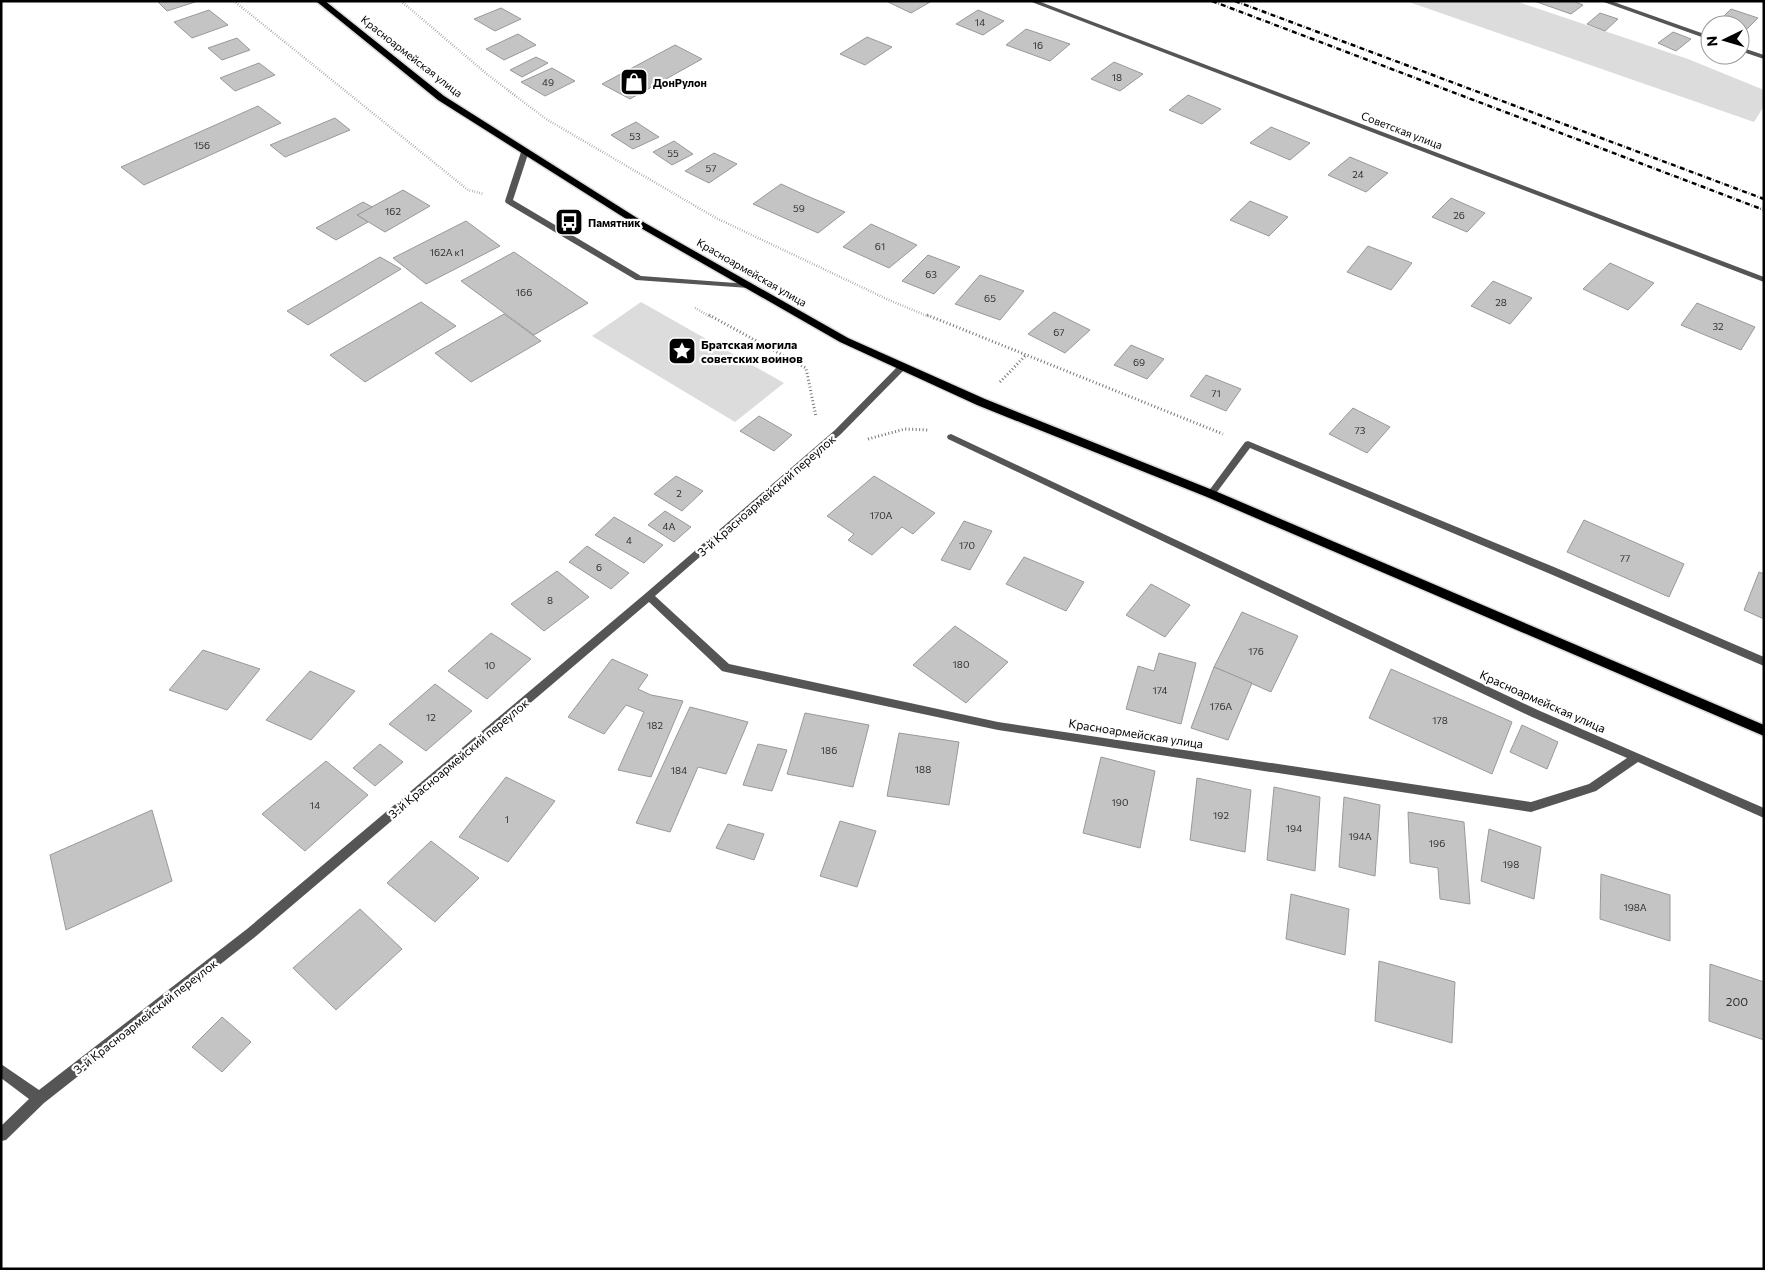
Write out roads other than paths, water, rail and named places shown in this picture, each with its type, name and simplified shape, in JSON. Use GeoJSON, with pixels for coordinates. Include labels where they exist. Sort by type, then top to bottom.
{"type":"FeatureCollection","features":[{"type":"Feature","properties":{"kind":"main road","name":"Красноармейская улица"},"geometry":{"type":"LineString","coordinates":[[320,1],[441,98],[642,225],[844,340],[981,402],[1211,494],[1764,731]]}},
{"type":"Feature","properties":{"kind":"street","name":"Советская улица"},"geometry":{"type":"LineString","coordinates":[[1032,1],[1764,280]]}},
{"type":"Feature","properties":{"kind":"street"},"geometry":{"type":"LineString","coordinates":[[1604,1],[1700,35]]}},
{"type":"Feature","properties":{"kind":"street"},"geometry":{"type":"LineString","coordinates":[[1750,52],[1764,57]]}},
{"type":"Feature","properties":{"kind":"street"},"geometry":{"type":"LineString","coordinates":[[525,151],[508,201],[639,278],[749,286]]}},
{"type":"Feature","properties":{"kind":"street","name":"3-й Красноармейский переулок"},"geometry":{"type":"LineString","coordinates":[[1,1135],[39,1098],[251,933],[649,596],[838,432],[902,367]]}},
{"type":"Feature","properties":{"kind":"street","name":"Красноармейская улица"},"geometry":{"type":"LineString","coordinates":[[951,437],[1536,714],[1764,813]]}},
{"type":"Feature","properties":{"kind":"street"},"geometry":{"type":"LineString","coordinates":[[1211,494],[1248,444],[1552,570],[1764,662]]}},
{"type":"Feature","properties":{"kind":"street","name":"Красноармейская улица"},"geometry":{"type":"LineString","coordinates":[[649,596],[726,668],[998,726],[1531,807],[1592,788],[1637,757]]}},
{"type":"Feature","properties":{"kind":"street"},"geometry":{"type":"LineString","coordinates":[[1,1070],[39,1098]]}},
{"type":"Feature","properties":{"kind":"railway"},"geometry":{"type":"LineString","coordinates":[[1212,1],[1764,210]]}},
{"type":"Feature","properties":{"kind":"railway"},"geometry":{"type":"LineString","coordinates":[[1235,1],[1764,199]]}},
{"type":"Feature","properties":{"kind":"place","name":"ДонРулон"},"geometry":{"type":"Point","coordinates":[634,82]}},
{"type":"Feature","properties":{"kind":"place","name":"Памятник"},"geometry":{"type":"Point","coordinates":[569,222]}},
{"type":"Feature","properties":{"kind":"place","name":"Братская могила советских воинов"},"geometry":{"type":"Point","coordinates":[682,351]}}]}
